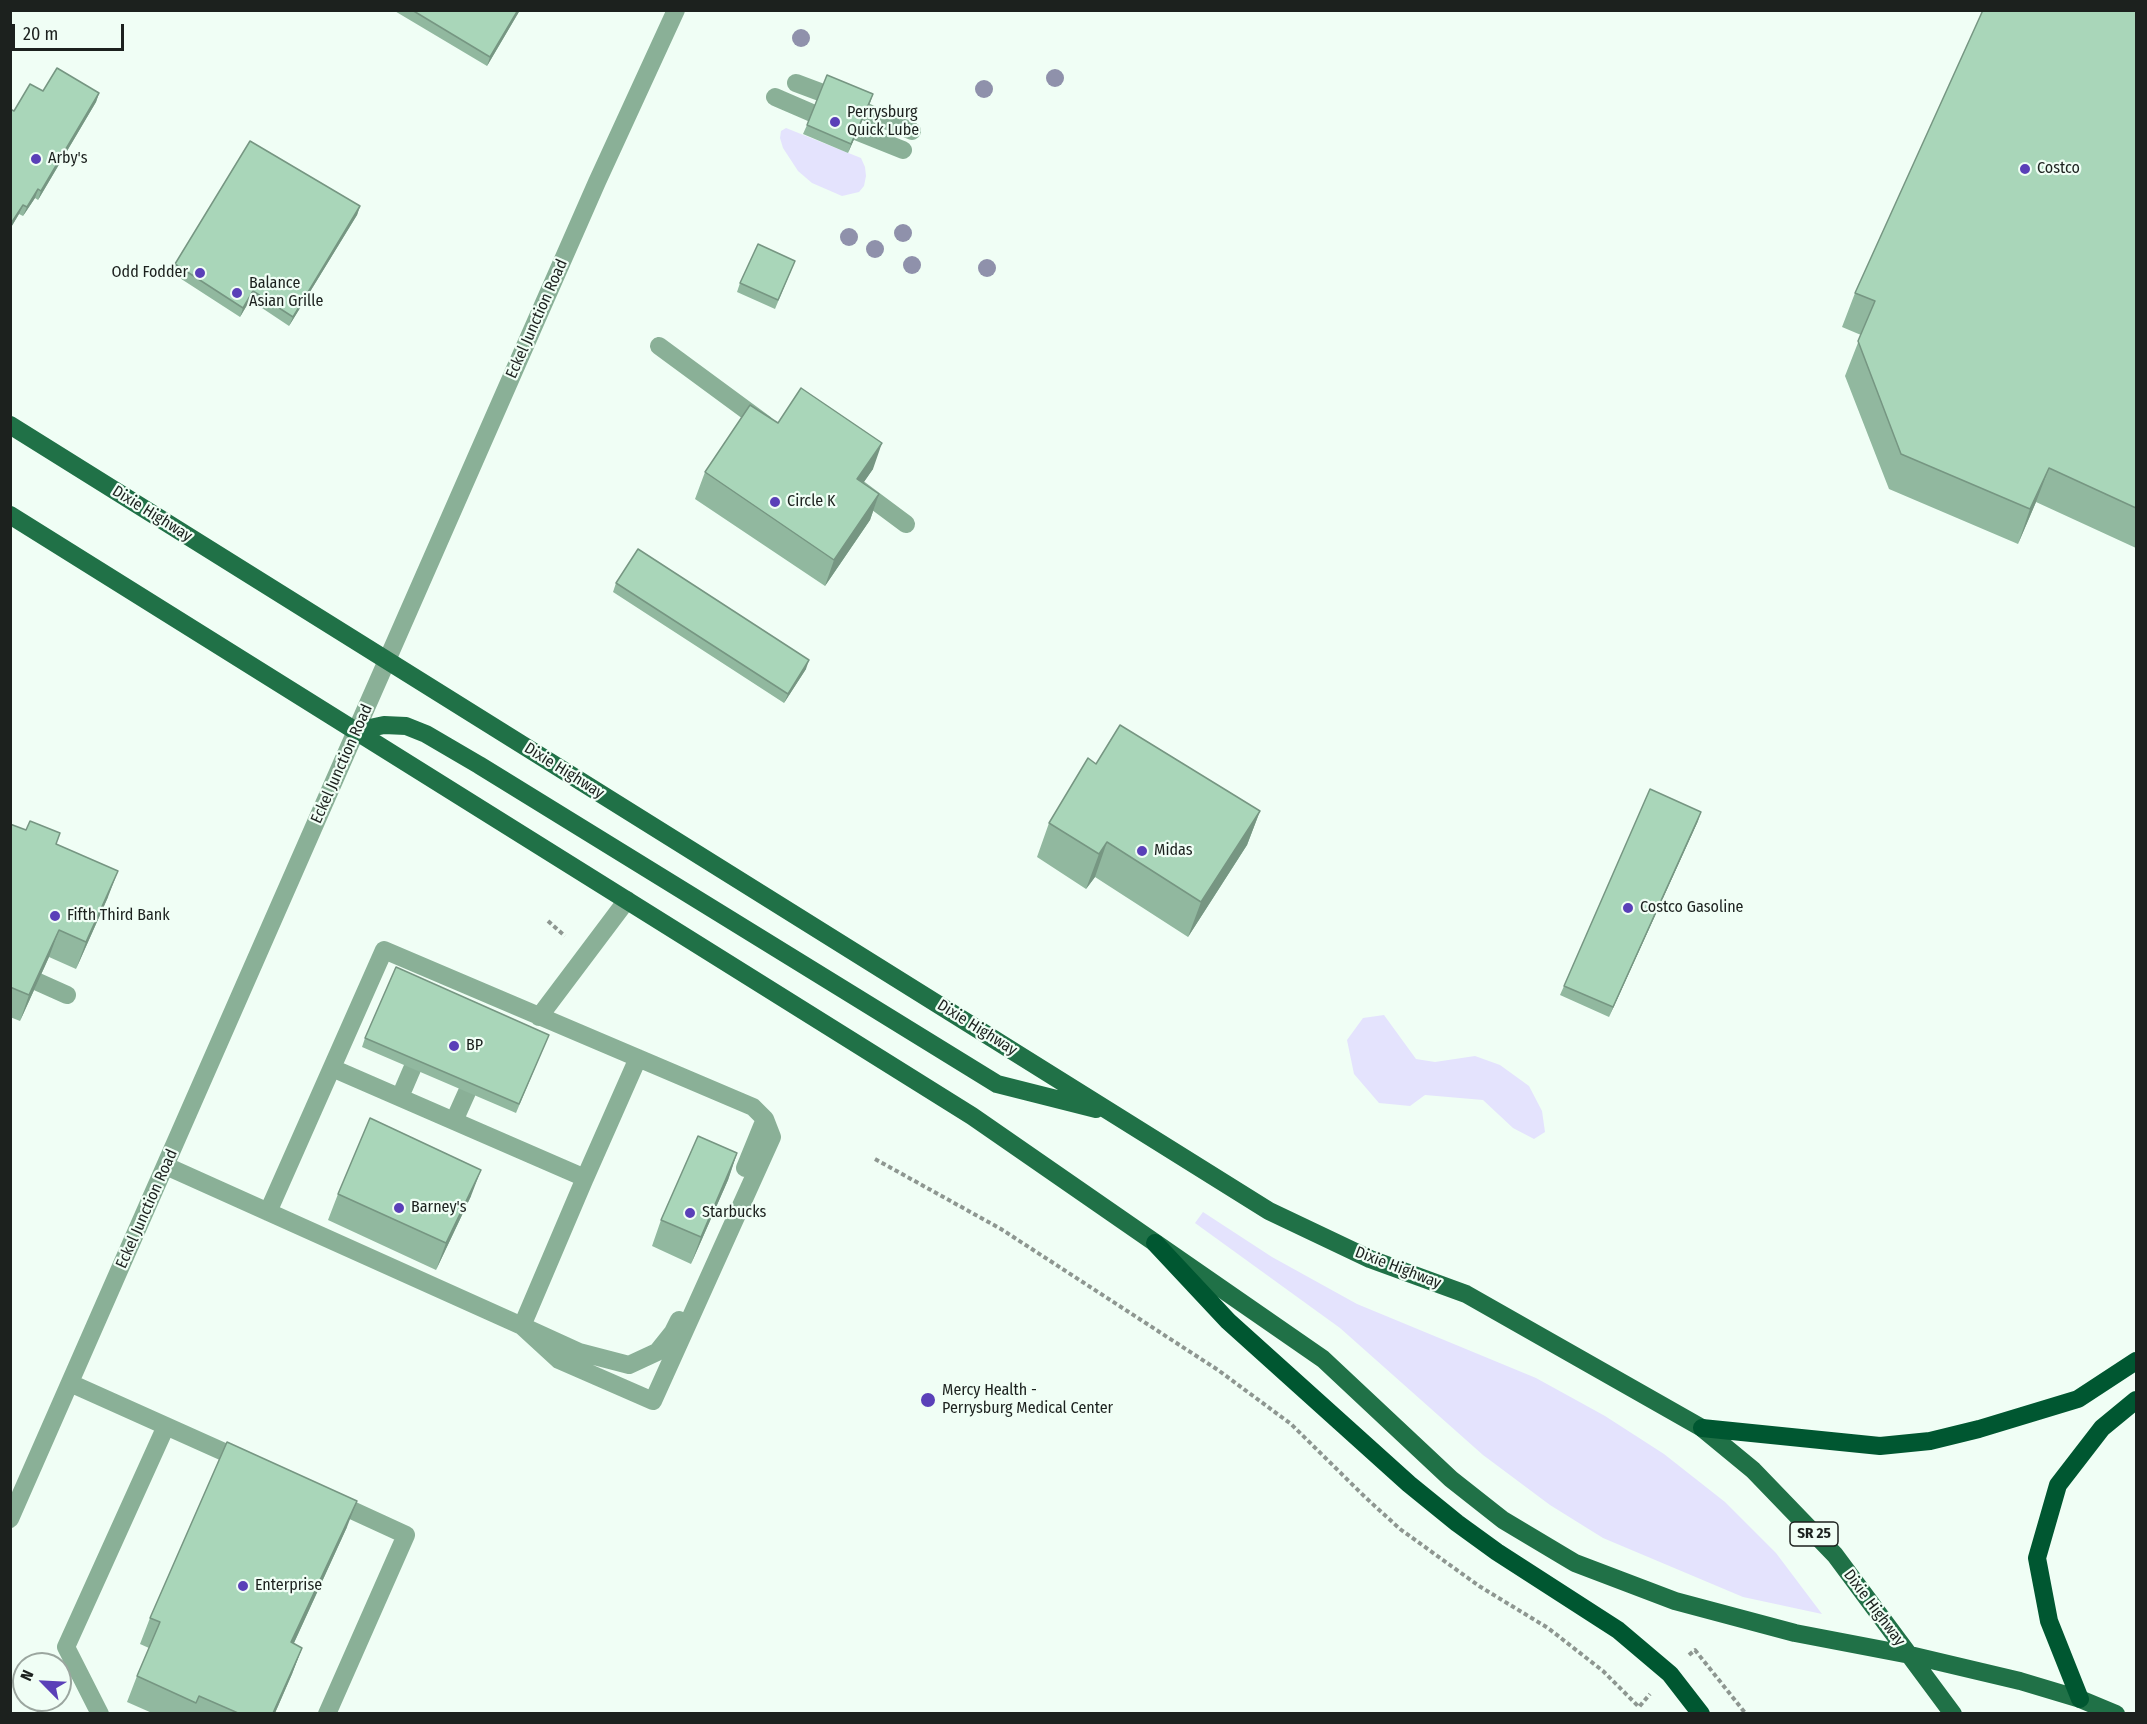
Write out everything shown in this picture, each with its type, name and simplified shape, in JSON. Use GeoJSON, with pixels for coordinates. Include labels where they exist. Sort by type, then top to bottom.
{"type":"FeatureCollection","features":[{"type":"Feature","properties":{"kind":"highway"},"geometry":{"type":"LineString","coordinates":[[1155,1243],[1228,1321],[1409,1484],[1497,1552],[1618,1630],[1670,1674],[1701,1713]]}},
{"type":"Feature","properties":{"kind":"highway"},"geometry":{"type":"LineString","coordinates":[[1702,1428],[1880,1446],[1930,1441],[1979,1430],[2078,1399],[2136,1361]]}},
{"type":"Feature","properties":{"kind":"highway"},"geometry":{"type":"LineString","coordinates":[[2080,1699],[2049,1621],[2037,1558],[2058,1485],[2102,1428],[2136,1400]]}},
{"type":"Feature","properties":{"kind":"main road","name":"Dixie Highway"},"geometry":{"type":"LineString","coordinates":[[10,426],[1269,1211],[1370,1259],[1466,1294],[1702,1428],[1753,1470],[1835,1556],[1953,1713]]}},
{"type":"Feature","properties":{"kind":"main road","name":"Dixie Highway"},"geometry":{"type":"LineString","coordinates":[[10,515],[972,1116],[1323,1359],[1451,1479],[1503,1520],[1575,1563],[1676,1601],[1795,1633],[1910,1655],[2020,1681],[2080,1699],[2116,1713]]}},
{"type":"Feature","properties":{"kind":"main road"},"geometry":{"type":"LineString","coordinates":[[357,731],[384,725],[406,726],[426,734],[997,1084],[1113,1113]]}},
{"type":"Feature","properties":{"kind":"street","name":"Eckel Junction Road"},"geometry":{"type":"LineString","coordinates":[[10,1519],[597,182],[676,10]]}},
{"type":"Feature","properties":{"kind":"street"},"geometry":{"type":"LineString","coordinates":[[796,83],[820,92]]}},
{"type":"Feature","properties":{"kind":"street"},"geometry":{"type":"LineString","coordinates":[[775,97],[812,113]]}},
{"type":"Feature","properties":{"kind":"street"},"geometry":{"type":"LineString","coordinates":[[866,112],[912,131]]}},
{"type":"Feature","properties":{"kind":"street"},"geometry":{"type":"LineString","coordinates":[[858,132],[903,150]]}},
{"type":"Feature","properties":{"kind":"street"},"geometry":{"type":"LineString","coordinates":[[659,346],[778,434]]}},
{"type":"Feature","properties":{"kind":"street"},"geometry":{"type":"LineString","coordinates":[[859,489],[906,524]]}},
{"type":"Feature","properties":{"kind":"street"},"geometry":{"type":"LineString","coordinates":[[539,1017],[627,900]]}},
{"type":"Feature","properties":{"kind":"street"},"geometry":{"type":"LineString","coordinates":[[268,1212],[384,950],[753,1107],[765,1119],[772,1137],[653,1401],[559,1360],[522,1326]]}},
{"type":"Feature","properties":{"kind":"street"},"geometry":{"type":"LineString","coordinates":[[442,998],[450,978]]}},
{"type":"Feature","properties":{"kind":"street"},"geometry":{"type":"LineString","coordinates":[[38,982],[67,994]]}},
{"type":"Feature","properties":{"kind":"street"},"geometry":{"type":"LineString","coordinates":[[498,1023],[508,1003]]}},
{"type":"Feature","properties":{"kind":"street"},"geometry":{"type":"LineString","coordinates":[[522,1326],[638,1058]]}},
{"type":"Feature","properties":{"kind":"street"},"geometry":{"type":"LineString","coordinates":[[332,1068],[585,1178]]}},
{"type":"Feature","properties":{"kind":"street"},"geometry":{"type":"LineString","coordinates":[[400,1097],[412,1068]]}},
{"type":"Feature","properties":{"kind":"street"},"geometry":{"type":"LineString","coordinates":[[454,1121],[467,1092]]}},
{"type":"Feature","properties":{"kind":"street"},"geometry":{"type":"LineString","coordinates":[[166,1166],[579,1352],[629,1365],[657,1352],[674,1332],[765,1119]]}},
{"type":"Feature","properties":{"kind":"street"},"geometry":{"type":"LineString","coordinates":[[70,1383],[260,1469]]}},
{"type":"Feature","properties":{"kind":"street"},"geometry":{"type":"LineString","coordinates":[[100,1713],[66,1647],[166,1426]]}},
{"type":"Feature","properties":{"kind":"street"},"geometry":{"type":"LineString","coordinates":[[312,1492],[406,1535],[327,1713]]}},
{"type":"Feature","properties":{"kind":"path"},"geometry":{"type":"LineString","coordinates":[[875,1159],[1001,1229],[1256,1396],[1291,1424],[1400,1529],[1479,1586],[1548,1628],[1603,1671],[1639,1707],[1654,1689]]}},
{"type":"Feature","properties":{"kind":"path"},"geometry":{"type":"LineString","coordinates":[[1688,1657],[1695,1650],[1746,1713]]}},
{"type":"Feature","properties":{"kind":"shaded area"},"geometry":{"type":"Polygon","coordinates":[[[786,128],[861,158],[866,176],[864,186],[859,192],[842,196],[812,183],[798,171],[783,148],[780,138],[781,131],[786,128]]]}},
{"type":"Feature","properties":{"kind":"shaded area"},"geometry":{"type":"Polygon","coordinates":[[[1384,1015],[1416,1059],[1435,1062],[1475,1056],[1500,1065],[1529,1086],[1542,1111],[1545,1132],[1534,1139],[1513,1128],[1483,1100],[1425,1095],[1410,1106],[1379,1103],[1354,1074],[1347,1040],[1363,1018],[1384,1015]]]}},
{"type":"Feature","properties":{"kind":"shaded area"},"geometry":{"type":"Polygon","coordinates":[[[1203,1212],[1272,1257],[1357,1304],[1536,1378],[1605,1416],[1664,1454],[1725,1502],[1776,1553],[1822,1614],[1743,1597],[1603,1538],[1550,1505],[1483,1455],[1340,1328],[1195,1223],[1203,1212]]]}},
{"type":"Feature","properties":{"kind":"building"},"geometry":{"type":"Polygon","coordinates":[[[412,10],[518,10],[490,57],[412,10]]]}},
{"type":"Feature","properties":{"kind":"building","name":"Costco"},"geometry":{"type":"Polygon","coordinates":[[[1983,10],[2136,10],[2136,508],[2049,468],[2030,509],[1901,454],[1858,341],[1875,301],[1855,293],[1983,10]]]}},
{"type":"Feature","properties":{"kind":"building","name":"Arby's"},"geometry":{"type":"Polygon","coordinates":[[[57,68],[99,93],[41,191],[38,189],[27,207],[23,205],[10,225],[10,109],[14,111],[30,84],[43,91],[57,68]]]}},
{"type":"Feature","properties":{"kind":"building","name":"Perrysburg Quick Lube"},"geometry":{"type":"Polygon","coordinates":[[[827,75],[873,94],[851,144],[807,125],[827,75]]]}},
{"type":"Feature","properties":{"kind":"building"},"geometry":{"type":"Polygon","coordinates":[[[250,141],[360,206],[293,317],[253,291],[243,308],[175,264],[250,141]]]}},
{"type":"Feature","properties":{"kind":"building"},"geometry":{"type":"Polygon","coordinates":[[[758,244],[795,261],[778,300],[740,283],[758,244]]]}},
{"type":"Feature","properties":{"kind":"building","name":"Circle K"},"geometry":{"type":"Polygon","coordinates":[[[801,388],[882,443],[857,479],[879,494],[834,560],[705,472],[750,405],[778,423],[801,388]]]}},
{"type":"Feature","properties":{"kind":"building"},"geometry":{"type":"Polygon","coordinates":[[[638,549],[809,660],[788,694],[616,583],[638,549]]]}},
{"type":"Feature","properties":{"kind":"building","name":"Midas"},"geometry":{"type":"Polygon","coordinates":[[[1120,725],[1260,811],[1201,902],[1107,842],[1099,854],[1049,823],[1088,758],[1096,764],[1120,725]]]}},
{"type":"Feature","properties":{"kind":"building","name":"Costco Gasoline"},"geometry":{"type":"Polygon","coordinates":[[[1650,789],[1701,812],[1613,1007],[1564,986],[1650,789]]]}},
{"type":"Feature","properties":{"kind":"building","name":"Fifth Third Bank"},"geometry":{"type":"Polygon","coordinates":[[[30,821],[60,833],[56,844],[118,871],[86,942],[59,930],[29,995],[10,987],[10,824],[26,830],[30,821]]]}},
{"type":"Feature","properties":{"kind":"building","name":"BP"},"geometry":{"type":"Polygon","coordinates":[[[396,967],[549,1035],[519,1104],[365,1038],[396,967]]]}},
{"type":"Feature","properties":{"kind":"building","name":"Barney's"},"geometry":{"type":"Polygon","coordinates":[[[370,1118],[481,1170],[446,1243],[338,1194],[370,1118]]]}},
{"type":"Feature","properties":{"kind":"building","name":"Starbucks"},"geometry":{"type":"Polygon","coordinates":[[[698,1136],[737,1153],[701,1237],[661,1220],[698,1136]]]}},
{"type":"Feature","properties":{"kind":"building","name":"Enterprise"},"geometry":{"type":"Polygon","coordinates":[[[227,1442],[357,1501],[291,1642],[302,1648],[273,1713],[238,1713],[199,1696],[196,1703],[137,1676],[160,1622],[150,1618],[227,1442]]]}},
{"type":"Feature","properties":{"kind":"place","name":"Perrysburg Quick Lube"},"geometry":{"type":"Point","coordinates":[835,122]}},
{"type":"Feature","properties":{"kind":"place","name":"Arby's"},"geometry":{"type":"Point","coordinates":[36,159]}},
{"type":"Feature","properties":{"kind":"place","name":"Costco"},"geometry":{"type":"Point","coordinates":[2025,169]}},
{"type":"Feature","properties":{"kind":"place","name":"Odd Fodder"},"geometry":{"type":"Point","coordinates":[200,273]}},
{"type":"Feature","properties":{"kind":"place","name":"Balance Asian Grille"},"geometry":{"type":"Point","coordinates":[237,293]}},
{"type":"Feature","properties":{"kind":"place","name":"Circle K"},"geometry":{"type":"Point","coordinates":[775,502]}},
{"type":"Feature","properties":{"kind":"place","name":"Midas"},"geometry":{"type":"Point","coordinates":[1142,851]}},
{"type":"Feature","properties":{"kind":"place","name":"Costco Gasoline"},"geometry":{"type":"Point","coordinates":[1628,908]}},
{"type":"Feature","properties":{"kind":"place","name":"Fifth Third Bank"},"geometry":{"type":"Point","coordinates":[55,916]}},
{"type":"Feature","properties":{"kind":"place","name":"BP"},"geometry":{"type":"Point","coordinates":[454,1046]}},
{"type":"Feature","properties":{"kind":"place","name":"Barney's"},"geometry":{"type":"Point","coordinates":[399,1208]}},
{"type":"Feature","properties":{"kind":"place","name":"Starbucks"},"geometry":{"type":"Point","coordinates":[690,1213]}},
{"type":"Feature","properties":{"kind":"place","name":"Mercy Health - Perrysburg Medical Center"},"geometry":{"type":"Point","coordinates":[928,1400]}},
{"type":"Feature","properties":{"kind":"place","name":"Enterprise"},"geometry":{"type":"Point","coordinates":[243,1586]}}]}
